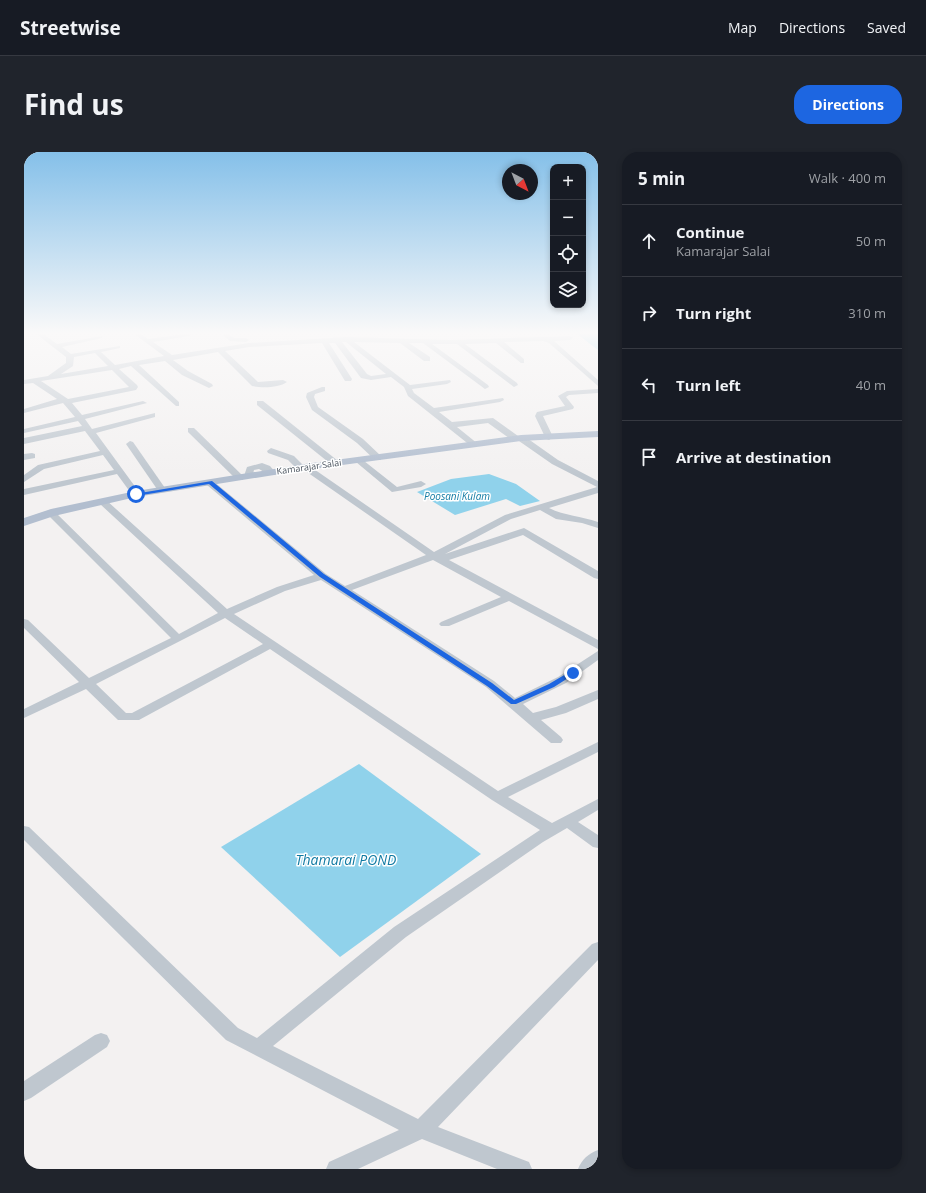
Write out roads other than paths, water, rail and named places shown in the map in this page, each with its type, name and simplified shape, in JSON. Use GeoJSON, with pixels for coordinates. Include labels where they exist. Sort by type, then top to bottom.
{"type":"FeatureCollection","features":[{"type":"Feature","properties":{"kind":"main road","name":"Kamarajar Salai"},"geometry":{"type":"LineString","coordinates":[[24,522],[136,494],[210,482],[518,438],[598,434]]}},
{"type":"Feature","properties":{"kind":"street"},"geometry":{"type":"LineString","coordinates":[[24,382],[39,380]]}},
{"type":"Feature","properties":{"kind":"street"},"geometry":{"type":"LineString","coordinates":[[24,411],[65,401],[133,388],[134,386],[128,380]]}},
{"type":"Feature","properties":{"kind":"street"},"geometry":{"type":"LineString","coordinates":[[151,380],[176,404]]}},
{"type":"Feature","properties":{"kind":"street"},"geometry":{"type":"LineString","coordinates":[[199,380],[209,386]]}},
{"type":"Feature","properties":{"kind":"street"},"geometry":{"type":"LineString","coordinates":[[251,380],[259,385],[283,382]]}},
{"type":"Feature","properties":{"kind":"street"},"geometry":{"type":"LineString","coordinates":[[400,380],[408,387],[412,394],[474,444]]}},
{"type":"Feature","properties":{"kind":"street"},"geometry":{"type":"LineString","coordinates":[[476,380],[485,387]]}},
{"type":"Feature","properties":{"kind":"street"},"geometry":{"type":"LineString","coordinates":[[508,380],[514,385]]}},
{"type":"Feature","properties":{"kind":"street"},"geometry":{"type":"LineString","coordinates":[[35,381],[65,401],[80,418],[136,494]]}},
{"type":"Feature","properties":{"kind":"street"},"geometry":{"type":"LineString","coordinates":[[408,387],[447,382]]}},
{"type":"Feature","properties":{"kind":"street"},"geometry":{"type":"LineString","coordinates":[[322,389],[311,393],[310,397],[315,408],[360,441],[378,458]]}},
{"type":"Feature","properties":{"kind":"street"},"geometry":{"type":"LineString","coordinates":[[549,437],[539,416],[540,414],[570,407],[562,396],[567,393],[598,390]]}},
{"type":"Feature","properties":{"kind":"street"},"geometry":{"type":"LineString","coordinates":[[432,411],[500,400]]}},
{"type":"Feature","properties":{"kind":"street"},"geometry":{"type":"LineString","coordinates":[[24,431],[143,403]]}},
{"type":"Feature","properties":{"kind":"street"},"geometry":{"type":"LineString","coordinates":[[260,403],[335,463]]}},
{"type":"Feature","properties":{"kind":"street"},"geometry":{"type":"LineString","coordinates":[[24,441],[89,430],[152,415]]}},
{"type":"Feature","properties":{"kind":"street"},"geometry":{"type":"LineString","coordinates":[[450,425],[490,420],[555,462],[598,485]]}},
{"type":"Feature","properties":{"kind":"street"},"geometry":{"type":"LineString","coordinates":[[191,430],[245,477]]}},
{"type":"Feature","properties":{"kind":"street"},"geometry":{"type":"LineString","coordinates":[[130,444],[162,490]]}},
{"type":"Feature","properties":{"kind":"street"},"geometry":{"type":"LineString","coordinates":[[271,451],[288,456],[303,468],[437,558],[598,645]]}},
{"type":"Feature","properties":{"kind":"street"},"geometry":{"type":"LineString","coordinates":[[24,479],[40,467],[105,452]]}},
{"type":"Feature","properties":{"kind":"street"},"geometry":{"type":"LineString","coordinates":[[359,460],[395,490],[421,484]]}},
{"type":"Feature","properties":{"kind":"street"},"geometry":{"type":"LineString","coordinates":[[24,492],[119,471]]}},
{"type":"Feature","properties":{"kind":"street"},"geometry":{"type":"LineString","coordinates":[[210,482],[322,576],[490,684],[556,740]]}},
{"type":"Feature","properties":{"kind":"street"},"geometry":{"type":"LineString","coordinates":[[437,558],[468,538],[502,519],[598,490]]}},
{"type":"Feature","properties":{"kind":"street"},"geometry":{"type":"LineString","coordinates":[[103,502],[225,613],[497,797],[552,830]]}},
{"type":"Feature","properties":{"kind":"street"},"geometry":{"type":"LineString","coordinates":[[541,507],[559,517],[584,520],[598,525]]}},
{"type":"Feature","properties":{"kind":"street"},"geometry":{"type":"LineString","coordinates":[[52,514],[178,640]]}},
{"type":"Feature","properties":{"kind":"street"},"geometry":{"type":"LineString","coordinates":[[502,519],[598,576]]}},
{"type":"Feature","properties":{"kind":"street"},"geometry":{"type":"LineString","coordinates":[[343,590],[437,558],[524,531]]}},
{"type":"Feature","properties":{"kind":"street"},"geometry":{"type":"LineString","coordinates":[[468,538],[482,545]]}},
{"type":"Feature","properties":{"kind":"street"},"geometry":{"type":"LineString","coordinates":[[24,714],[178,640],[225,613],[281,589],[322,576]]}},
{"type":"Feature","properties":{"kind":"street"},"geometry":{"type":"LineString","coordinates":[[445,624],[510,597]]}},
{"type":"Feature","properties":{"kind":"street"},"geometry":{"type":"LineString","coordinates":[[24,622],[123,717],[134,717],[272,644]]}},
{"type":"Feature","properties":{"kind":"street"},"geometry":{"type":"LineString","coordinates":[[514,703],[562,680],[598,655]]}},
{"type":"Feature","properties":{"kind":"street"},"geometry":{"type":"LineString","coordinates":[[531,718],[561,710],[598,694]]}},
{"type":"Feature","properties":{"kind":"street"},"geometry":{"type":"LineString","coordinates":[[497,797],[595,752]]}},
{"type":"Feature","properties":{"kind":"street"},"geometry":{"type":"LineString","coordinates":[[259,1047],[400,932],[552,830],[598,804]]}},
{"type":"Feature","properties":{"kind":"street"},"geometry":{"type":"LineString","coordinates":[[567,821],[598,843]]}},
{"type":"Feature","properties":{"kind":"street"},"geometry":{"type":"LineString","coordinates":[[24,831],[232,1034],[421,1130],[522,1169]]}},
{"type":"Feature","properties":{"kind":"street"},"geometry":{"type":"LineString","coordinates":[[336,1169],[421,1130],[598,949]]}},
{"type":"Feature","properties":{"kind":"street"},"geometry":{"type":"LineString","coordinates":[[24,1092],[101,1041]]}},
{"type":"Feature","properties":{"kind":"street"},"geometry":{"type":"LineString","coordinates":[[588,1169],[598,1160]]}},
{"type":"Feature","properties":{"kind":"water","name":"Poosani Kulam"},"geometry":{"type":"Polygon","coordinates":[[[489,474],[516,484],[540,501],[520,506],[506,499],[455,515],[417,492],[451,479],[489,474]]]}},
{"type":"Feature","properties":{"kind":"water","name":"Thamarai POND"},"geometry":{"type":"Polygon","coordinates":[[[359,764],[481,854],[340,957],[221,847],[359,764]]]}}]}
